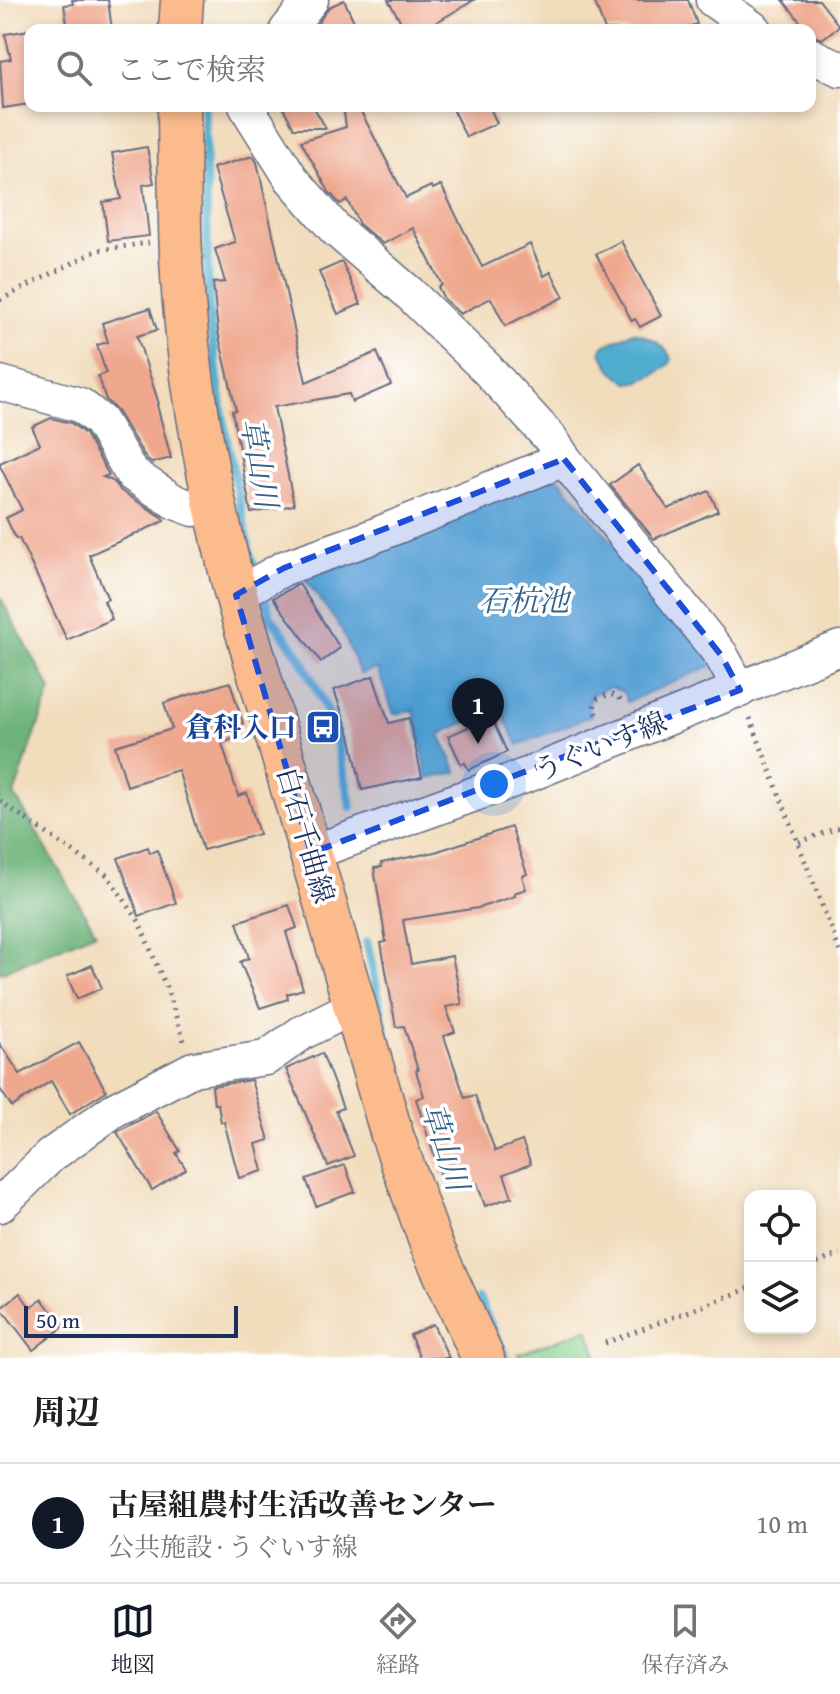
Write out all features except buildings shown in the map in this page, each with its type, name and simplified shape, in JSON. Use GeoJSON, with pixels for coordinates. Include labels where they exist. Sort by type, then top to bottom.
{"type":"FeatureCollection","features":[{"type":"Feature","properties":{"kind":"main road"},"geometry":{"type":"LineString","coordinates":[[180,24],[182,0]]}},
{"type":"Feature","properties":{"kind":"main road","name":"白石千曲線"},"geometry":{"type":"LineString","coordinates":[[179,112],[186,327],[213,503],[251,587],[311,853],[392,1135],[431,1244],[483,1358]]}},
{"type":"Feature","properties":{"kind":"street"},"geometry":{"type":"LineString","coordinates":[[292,24],[311,0]]}},
{"type":"Feature","properties":{"kind":"street"},"geometry":{"type":"LineString","coordinates":[[713,0],[747,24]]}},
{"type":"Feature","properties":{"kind":"street"},"geometry":{"type":"LineString","coordinates":[[816,58],[840,69]]}},
{"type":"Feature","properties":{"kind":"street"},"geometry":{"type":"LineString","coordinates":[[250,112],[291,178],[335,229],[408,292],[486,368],[550,438],[721,655],[740,690]]}},
{"type":"Feature","properties":{"kind":"street"},"geometry":{"type":"LineString","coordinates":[[0,383],[80,405],[100,421],[132,474],[175,502],[194,509],[213,503]]}},
{"type":"Feature","properties":{"kind":"street"},"geometry":{"type":"LineString","coordinates":[[251,587],[284,568],[366,539],[564,459]]}},
{"type":"Feature","properties":{"kind":"street","name":"うぐいす線"},"geometry":{"type":"LineString","coordinates":[[311,853],[448,805],[840,648]]}},
{"type":"Feature","properties":{"kind":"street"},"geometry":{"type":"LineString","coordinates":[[0,1205],[50,1156],[101,1119],[193,1069],[266,1058],[303,1032],[339,1014],[357,1010]]}},
{"type":"Feature","properties":{"kind":"path"},"geometry":{"type":"LineString","coordinates":[[0,300],[98,250],[182,240]]}},
{"type":"Feature","properties":{"kind":"path"},"geometry":{"type":"LineString","coordinates":[[740,690],[840,952]]}},
{"type":"Feature","properties":{"kind":"path"},"geometry":{"type":"LineString","coordinates":[[602,726],[594,707],[597,699],[610,694],[619,698],[626,716]]}},
{"type":"Feature","properties":{"kind":"path"},"geometry":{"type":"LineString","coordinates":[[0,801],[107,875],[138,920],[167,989],[193,1069]]}},
{"type":"Feature","properties":{"kind":"path"},"geometry":{"type":"LineString","coordinates":[[799,842],[840,827]]}},
{"type":"Feature","properties":{"kind":"path"},"geometry":{"type":"LineString","coordinates":[[816,1264],[840,1254]]}},
{"type":"Feature","properties":{"kind":"path"},"geometry":{"type":"LineString","coordinates":[[605,1343],[744,1290]]}},
{"type":"Feature","properties":{"kind":"highlighted area"},"geometry":{"type":"Polygon","coordinates":[[[564,459],[721,655],[740,690],[311,853],[236,595],[284,568],[564,459]]]}},
{"type":"Feature","properties":{"kind":"green space"},"geometry":{"type":"Polygon","coordinates":[[[0,597],[51,690],[14,794],[96,932],[0,973],[0,597]]]}},
{"type":"Feature","properties":{"kind":"green space"},"geometry":{"type":"Polygon","coordinates":[[[588,1329],[598,1358],[520,1358],[518,1354],[588,1329]]]}},
{"type":"Feature","properties":{"kind":"water"},"geometry":{"type":"Polygon","coordinates":[[[633,332],[656,342],[672,360],[652,376],[628,383],[611,369],[601,352],[602,347],[633,332]]]}},
{"type":"Feature","properties":{"kind":"water","name":"石杭池"},"geometry":{"type":"Polygon","coordinates":[[[557,476],[715,664],[627,702],[623,692],[610,687],[592,694],[588,707],[591,716],[518,745],[499,707],[440,734],[457,772],[428,779],[414,710],[394,714],[377,669],[360,674],[341,628],[299,571],[557,476]]]}},
{"type":"Feature","properties":{"kind":"waterway","name":"草山川"},"geometry":{"type":"LineString","coordinates":[[204,112],[209,315],[224,426],[250,554],[257,574]]}},
{"type":"Feature","properties":{"kind":"waterway","name":"草山川"},"geometry":{"type":"LineString","coordinates":[[261,588],[271,617],[302,660],[333,723],[351,807]]}},
{"type":"Feature","properties":{"kind":"waterway","name":"草山川"},"geometry":{"type":"LineString","coordinates":[[367,942],[387,1040],[420,1152]]}},
{"type":"Feature","properties":{"kind":"waterway","name":"草山川"},"geometry":{"type":"LineString","coordinates":[[479,1299],[506,1358]]}},
{"type":"Feature","properties":{"kind":"place","name":"倉科入口"},"geometry":{"type":"Point","coordinates":[323,727]}},
{"type":"Feature","properties":{"kind":"place","name":"古屋組農村生活改善センター"},"geometry":{"type":"Point","coordinates":[478,744]}}]}
